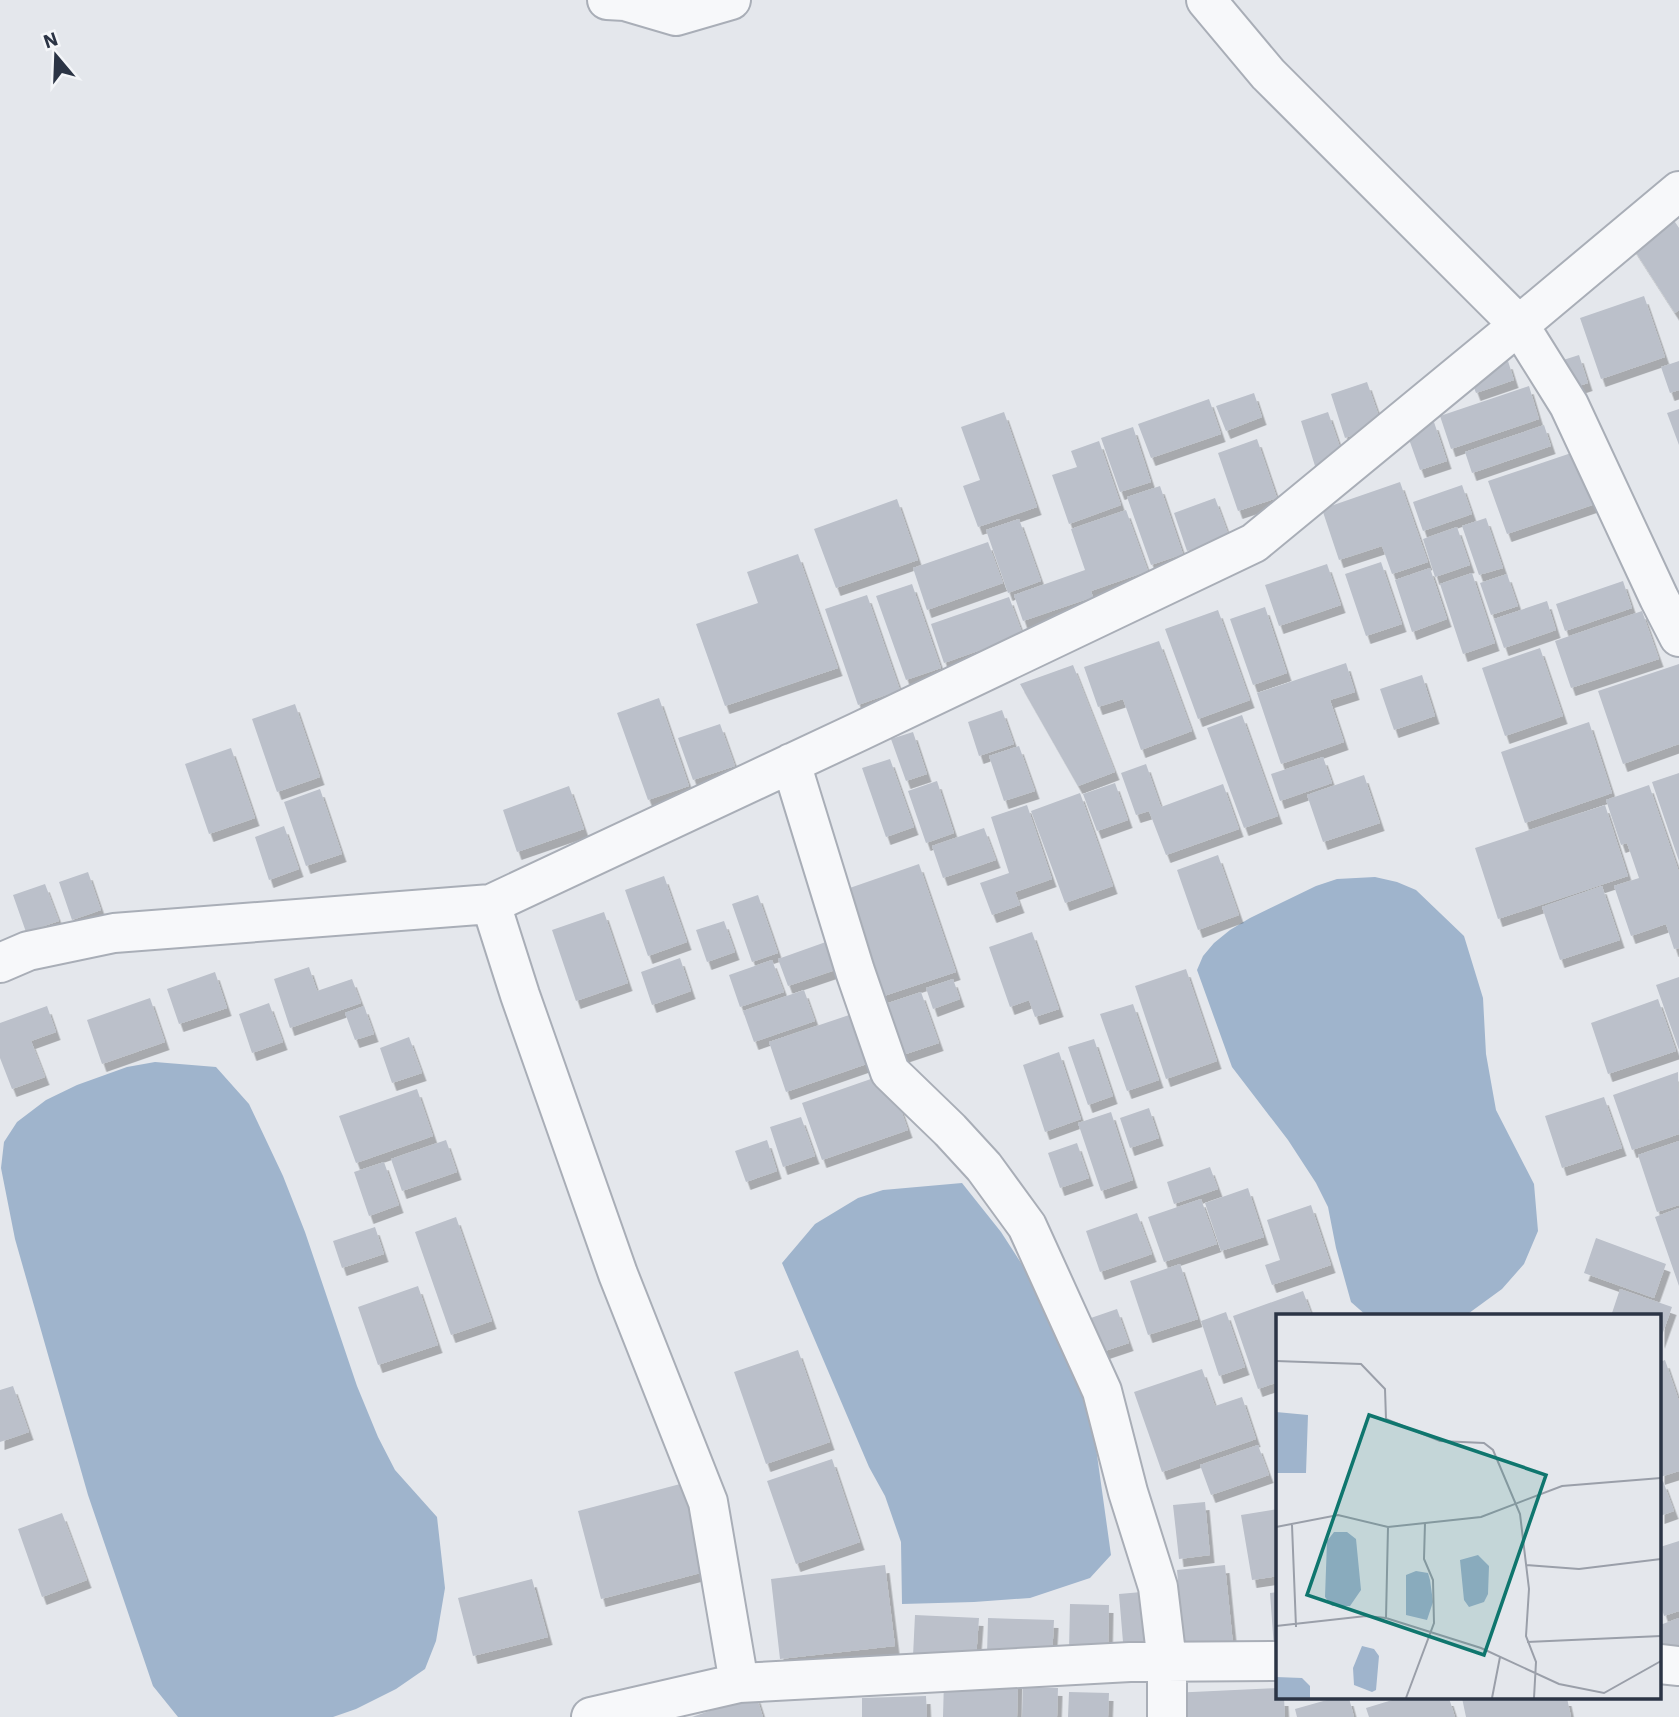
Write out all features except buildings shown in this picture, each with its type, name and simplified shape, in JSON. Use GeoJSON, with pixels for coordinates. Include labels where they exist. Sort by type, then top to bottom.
{"type":"FeatureCollection","features":[{"type":"Feature","properties":{"kind":"street"},"geometry":{"type":"LineString","coordinates":[[607,0],[625,1],[676,16],[731,0]]}},
{"type":"Feature","properties":{"kind":"street"},"geometry":{"type":"LineString","coordinates":[[1206,0],[1268,74],[1519,325],[1569,405],[1679,637]]}},
{"type":"Feature","properties":{"kind":"street"},"geometry":{"type":"LineString","coordinates":[[0,963],[28,951],[114,933],[491,904],[1254,543],[1679,191]]}},
{"type":"Feature","properties":{"kind":"street"},"geometry":{"type":"LineString","coordinates":[[791,763],[855,971],[890,1072],[984,1167],[1027,1226],[1102,1391],[1128,1492],[1158,1587],[1167,1662],[1167,1717]]}},
{"type":"Feature","properties":{"kind":"street"},"geometry":{"type":"LineString","coordinates":[[491,904],[524,1008],[618,1274],[708,1502],[739,1683]]}},
{"type":"Feature","properties":{"kind":"street"},"geometry":{"type":"LineString","coordinates":[[591,1717],[739,1683],[1130,1662],[1276,1661]]}},
{"type":"Feature","properties":{"kind":"water"},"geometry":{"type":"Polygon","coordinates":[[[1375,877],[1416,890],[1464,936],[1483,998],[1486,1054],[1496,1110],[1534,1184],[1538,1231],[1524,1264],[1502,1289],[1468,1314],[1365,1314],[1351,1302],[1328,1207],[1288,1140],[1232,1067],[1197,970],[1203,956],[1230,930],[1316,886],[1337,879],[1375,877]]]}},
{"type":"Feature","properties":{"kind":"water"},"geometry":{"type":"Polygon","coordinates":[[[155,1062],[216,1067],[249,1104],[283,1176],[305,1232],[357,1386],[378,1437],[395,1470],[437,1517],[445,1588],[436,1641],[425,1669],[396,1689],[333,1717],[178,1717],[153,1686],[88,1495],[15,1239],[1,1168],[4,1142],[17,1122],[46,1100],[77,1085],[127,1067],[155,1062]]]}},
{"type":"Feature","properties":{"kind":"water"},"geometry":{"type":"Polygon","coordinates":[[[962,1183],[1001,1232],[1036,1286],[1091,1412],[1111,1555],[1090,1578],[1030,1598],[902,1604],[901,1542],[885,1496],[869,1467],[782,1263],[815,1224],[858,1198],[883,1190],[962,1183]]]}}]}
